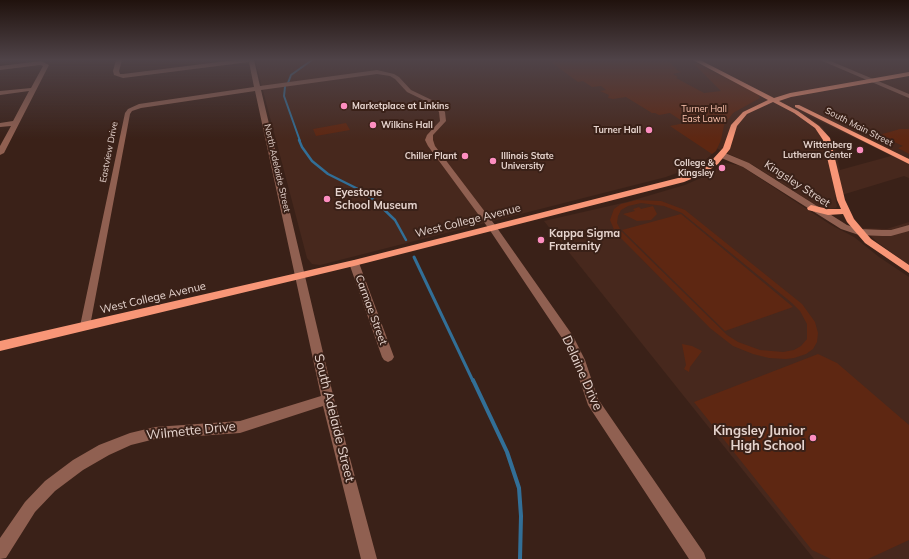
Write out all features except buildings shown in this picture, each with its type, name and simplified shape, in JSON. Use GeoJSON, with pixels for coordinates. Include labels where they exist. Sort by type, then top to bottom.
{"type":"FeatureCollection","features":[{"type":"Feature","properties":{"kind":"main road","name":"Kingsley Street"},"geometry":{"type":"LineString","coordinates":[[747,86],[803,116],[823,134],[829,148],[845,211],[859,232],[882,251],[909,270]]}},
{"type":"Feature","properties":{"kind":"main road","name":"South Main Street"},"geometry":{"type":"LineString","coordinates":[[758,86],[909,162]]}},
{"type":"Feature","properties":{"kind":"main road","name":"West College Avenue"},"geometry":{"type":"LineString","coordinates":[[0,346],[301,276],[681,180],[707,168],[722,155],[734,125],[750,110],[772,99],[843,86]]}},
{"type":"Feature","properties":{"kind":"main road"},"geometry":{"type":"LineString","coordinates":[[812,208],[828,212],[845,211]]}},
{"type":"Feature","properties":{"kind":"street"},"geometry":{"type":"LineString","coordinates":[[0,153],[35,86]]}},
{"type":"Feature","properties":{"kind":"street","name":"Delaine Drive"},"geometry":{"type":"LineString","coordinates":[[258,89],[277,86]]}},
{"type":"Feature","properties":{"kind":"street","name":"Delaine Drive"},"geometry":{"type":"LineString","coordinates":[[404,86],[409,91],[436,104],[442,112],[443,121],[430,135],[432,146],[492,227],[569,339],[579,360],[592,401],[698,559]]}},
{"type":"Feature","properties":{"kind":"street"},"geometry":{"type":"LineString","coordinates":[[885,86],[909,96]]}},
{"type":"Feature","properties":{"kind":"street"},"geometry":{"type":"LineString","coordinates":[[0,93],[34,89]]}},
{"type":"Feature","properties":{"kind":"street","name":"North Adelaide Street"},"geometry":{"type":"LineString","coordinates":[[258,89],[284,196],[301,276]]}},
{"type":"Feature","properties":{"kind":"street","name":"Eastview Drive"},"geometry":{"type":"LineString","coordinates":[[85,326],[128,111],[139,106],[258,89]]}},
{"type":"Feature","properties":{"kind":"street"},"geometry":{"type":"LineString","coordinates":[[0,125],[16,123]]}},
{"type":"Feature","properties":{"kind":"street","name":"Kingsley Street"},"geometry":{"type":"LineString","coordinates":[[722,155],[746,165],[844,227],[859,232]]}},
{"type":"Feature","properties":{"kind":"street"},"geometry":{"type":"LineString","coordinates":[[859,232],[891,233],[909,228]]}},
{"type":"Feature","properties":{"kind":"street","name":"Carmae Street"},"geometry":{"type":"LineString","coordinates":[[354,263],[388,357]]}},
{"type":"Feature","properties":{"kind":"street","name":"South Adelaide Street"},"geometry":{"type":"LineString","coordinates":[[301,276],[328,399],[369,559]]}},
{"type":"Feature","properties":{"kind":"street","name":"Wilmette Drive"},"geometry":{"type":"LineString","coordinates":[[0,552],[30,508],[50,486],[78,465],[104,450],[130,439],[155,433],[240,427],[328,399]]}},
{"type":"Feature","properties":{"kind":"shaded area","name":"Illinois State University"},"geometry":{"type":"Polygon","coordinates":[[[262,86],[909,86],[909,178],[904,176],[835,197],[836,208],[827,209],[817,206],[753,165],[716,148],[701,164],[666,177],[320,265],[312,264],[307,258],[262,86]],[[805,114],[822,127],[834,144],[840,170],[891,156],[805,114]]]}},
{"type":"Feature","properties":{"kind":"shaded area","name":"Kingsley Junior High School"},"geometry":{"type":"Polygon","coordinates":[[[726,163],[741,166],[831,225],[854,237],[879,257],[909,277],[909,559],[814,559],[544,221],[627,202],[685,185],[703,177],[726,163]]]}},
{"type":"Feature","properties":{"kind":"shaded area"},"geometry":{"type":"Polygon","coordinates":[[[909,222],[909,265],[877,242],[863,228],[887,229],[909,222]]]}},
{"type":"Feature","properties":{"kind":"green space","name":"Turner Hall East Lawn"},"geometry":{"type":"Polygon","coordinates":[[[601,86],[691,86],[704,93],[721,91],[716,86],[742,86],[758,94],[760,98],[733,113],[724,125],[721,140],[716,151],[712,154],[670,126],[685,123],[670,113],[659,115],[652,113],[626,97],[613,99],[608,98],[609,95],[600,91],[606,90],[601,86]]]}},
{"type":"Feature","properties":{"kind":"green space"},"geometry":{"type":"Polygon","coordinates":[[[346,123],[350,130],[316,136],[313,129],[346,123]]]}},
{"type":"Feature","properties":{"kind":"green space"},"geometry":{"type":"Polygon","coordinates":[[[900,129],[909,129],[909,154],[898,148],[903,146],[879,135],[900,129]]]}},
{"type":"Feature","properties":{"kind":"green space"},"geometry":{"type":"Polygon","coordinates":[[[637,200],[661,201],[685,210],[802,304],[815,322],[818,333],[817,342],[813,349],[806,354],[786,359],[769,358],[753,354],[733,346],[710,328],[615,232],[610,220],[614,209],[621,204],[637,200]],[[641,203],[628,206],[621,210],[617,223],[621,231],[727,335],[738,342],[760,350],[783,352],[794,350],[801,346],[807,339],[807,324],[800,311],[682,213],[664,206],[641,203]]]}},
{"type":"Feature","properties":{"kind":"green space"},"geometry":{"type":"Polygon","coordinates":[[[653,206],[657,214],[651,220],[637,221],[623,214],[635,211],[633,209],[639,207],[641,209],[653,206]]]}},
{"type":"Feature","properties":{"kind":"green space"},"geometry":{"type":"Polygon","coordinates":[[[681,214],[793,307],[725,331],[622,230],[681,214]]]}},
{"type":"Feature","properties":{"kind":"green space"},"geometry":{"type":"Polygon","coordinates":[[[682,344],[692,346],[702,351],[690,367],[689,372],[684,369],[686,365],[682,344]]]}},
{"type":"Feature","properties":{"kind":"green space"},"geometry":{"type":"Polygon","coordinates":[[[818,354],[837,363],[909,425],[909,540],[868,559],[831,559],[812,550],[694,402],[818,354]]]}},
{"type":"Feature","properties":{"kind":"waterway"},"geometry":{"type":"LineString","coordinates":[[285,87],[284,96],[300,141]]}},
{"type":"Feature","properties":{"kind":"waterway"},"geometry":{"type":"LineString","coordinates":[[299,140],[312,161],[328,174],[358,189],[374,200],[395,220],[406,240]]}},
{"type":"Feature","properties":{"kind":"waterway"},"geometry":{"type":"LineString","coordinates":[[414,257],[473,381]]}},
{"type":"Feature","properties":{"kind":"waterway"},"geometry":{"type":"LineString","coordinates":[[473,380],[507,452],[519,488],[521,516],[520,559]]}},
{"type":"Feature","properties":{"kind":"place","name":"Marketplace at Linkins"},"geometry":{"type":"Point","coordinates":[344,106]}},
{"type":"Feature","properties":{"kind":"place","name":"Wilkins Hall"},"geometry":{"type":"Point","coordinates":[373,125]}},
{"type":"Feature","properties":{"kind":"place","name":"Turner Hall"},"geometry":{"type":"Point","coordinates":[649,130]}},
{"type":"Feature","properties":{"kind":"place","name":"Wittenberg Lutheran Center"},"geometry":{"type":"Point","coordinates":[860,150]}},
{"type":"Feature","properties":{"kind":"place","name":"Chiller Plant"},"geometry":{"type":"Point","coordinates":[465,156]}},
{"type":"Feature","properties":{"kind":"place","name":"Illinois State University"},"geometry":{"type":"Point","coordinates":[493,161]}},
{"type":"Feature","properties":{"kind":"place","name":"College & Kingsley"},"geometry":{"type":"Point","coordinates":[722,168]}},
{"type":"Feature","properties":{"kind":"place","name":"Eyestone School Museum"},"geometry":{"type":"Point","coordinates":[327,199]}},
{"type":"Feature","properties":{"kind":"place","name":"Kappa Sigma Fraternity"},"geometry":{"type":"Point","coordinates":[541,240]}},
{"type":"Feature","properties":{"kind":"place","name":"Kingsley Junior High School"},"geometry":{"type":"Point","coordinates":[813,438]}}]}
